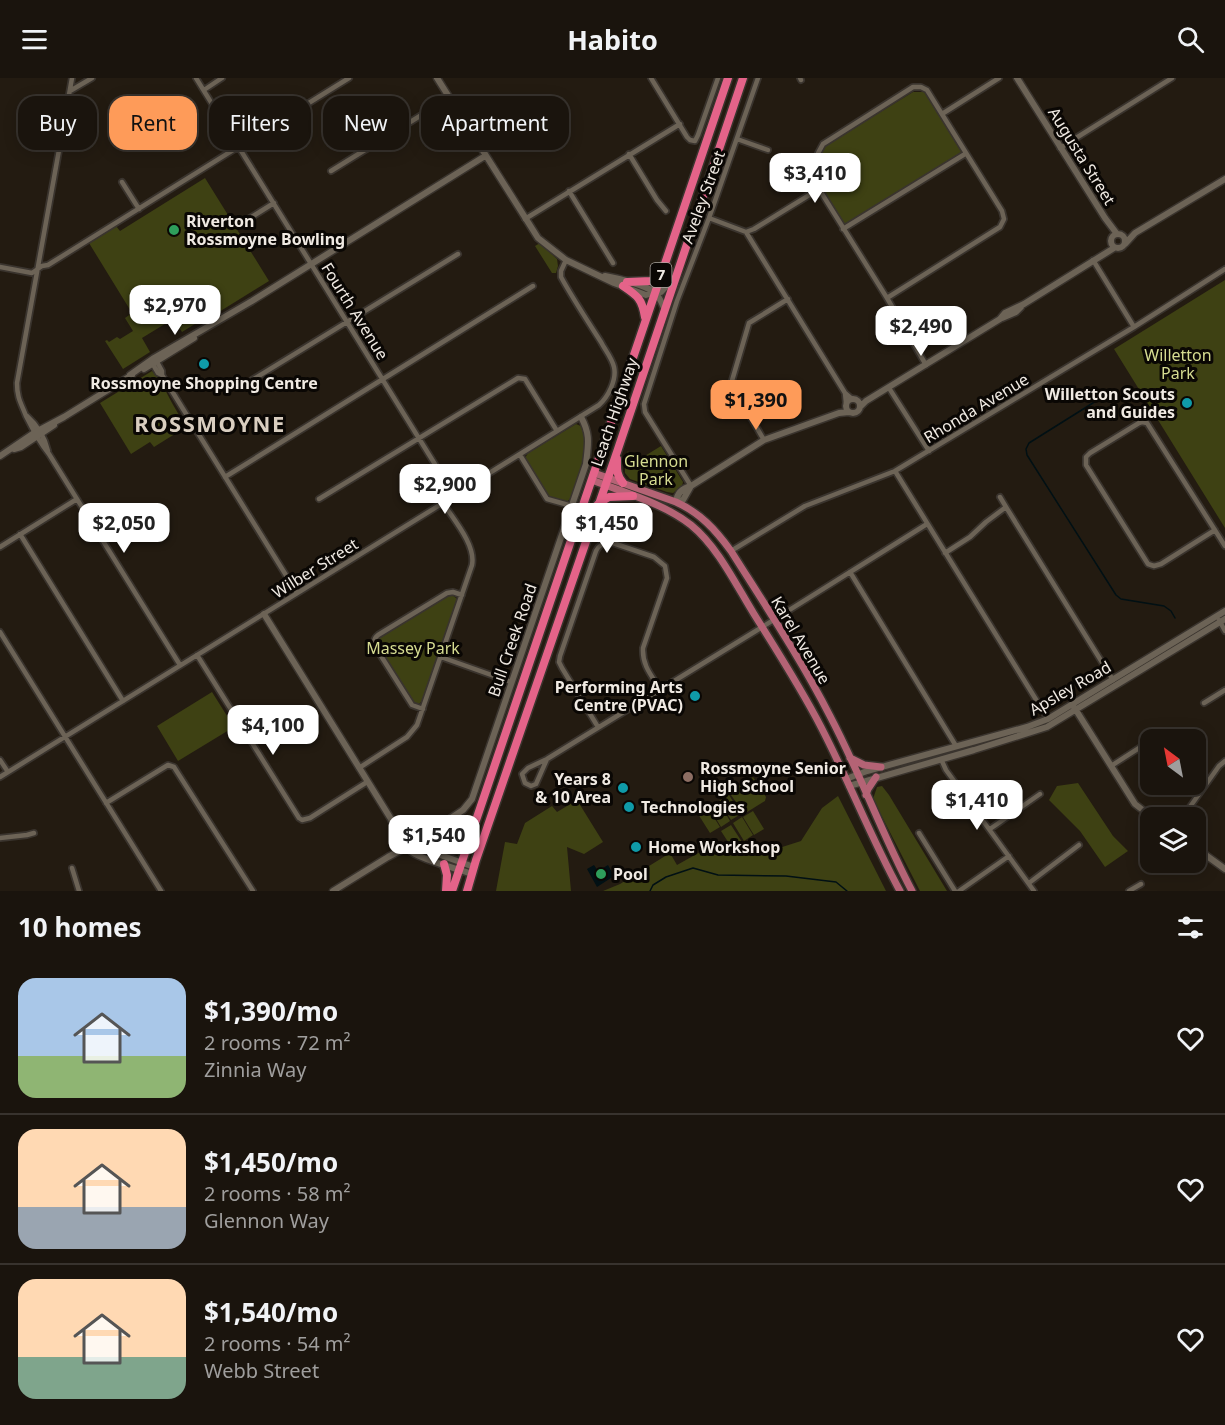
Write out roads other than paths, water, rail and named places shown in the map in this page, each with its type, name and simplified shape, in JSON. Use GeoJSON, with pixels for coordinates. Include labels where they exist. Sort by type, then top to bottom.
{"type":"FeatureCollection","features":[{"type":"Feature","properties":{"kind":"highway","name":"Leach Highway"},"geometry":{"type":"LineString","coordinates":[[452,891],[728,78]]}},
{"type":"Feature","properties":{"kind":"highway","name":"Leach Highway"},"geometry":{"type":"LineString","coordinates":[[467,891],[743,78]]}},
{"type":"Feature","properties":{"kind":"highway"},"geometry":{"type":"LineString","coordinates":[[625,284],[651,281],[660,276]]}},
{"type":"Feature","properties":{"kind":"highway"},"geometry":{"type":"LineString","coordinates":[[625,284],[638,296],[646,321]]}},
{"type":"Feature","properties":{"kind":"highway"},"geometry":{"type":"LineString","coordinates":[[618,449],[617,471],[623,483]]}},
{"type":"Feature","properties":{"kind":"highway"},"geometry":{"type":"LineString","coordinates":[[598,504],[609,497],[633,496]]}},
{"type":"Feature","properties":{"kind":"highway"},"geometry":{"type":"LineString","coordinates":[[444,864],[447,875],[446,891]]}},
{"type":"Feature","properties":{"kind":"main road","name":"Karel Avenue"},"geometry":{"type":"LineString","coordinates":[[593,477],[623,483],[688,508],[710,524],[731,551],[819,695],[912,891]]}},
{"type":"Feature","properties":{"kind":"main road","name":"Karel Avenue"},"geometry":{"type":"LineString","coordinates":[[606,481],[680,517],[693,527],[712,548],[798,685],[900,891]]}},
{"type":"Feature","properties":{"kind":"main road"},"geometry":{"type":"LineString","coordinates":[[660,507],[676,502],[680,517]]}},
{"type":"Feature","properties":{"kind":"main road"},"geometry":{"type":"LineString","coordinates":[[850,758],[864,765],[881,767]]}},
{"type":"Feature","properties":{"kind":"main road"},"geometry":{"type":"LineString","coordinates":[[866,795],[876,777]]}},
{"type":"Feature","properties":{"kind":"street"},"geometry":{"type":"LineString","coordinates":[[72,78],[17,393],[29,424],[46,444],[49,454],[180,665]]}},
{"type":"Feature","properties":{"kind":"street"},"geometry":{"type":"LineString","coordinates":[[70,91],[92,78]]}},
{"type":"Feature","properties":{"kind":"street","name":"Fourth Avenue"},"geometry":{"type":"LineString","coordinates":[[196,78],[209,98]]}},
{"type":"Feature","properties":{"kind":"street"},"geometry":{"type":"LineString","coordinates":[[204,90],[222,78]]}},
{"type":"Feature","properties":{"kind":"street"},"geometry":{"type":"LineString","coordinates":[[311,102],[349,78]]}},
{"type":"Feature","properties":{"kind":"street"},"geometry":{"type":"LineString","coordinates":[[437,78],[448,96]]}},
{"type":"Feature","properties":{"kind":"street"},"geometry":{"type":"LineString","coordinates":[[651,78],[690,140],[694,141],[718,78]]}},
{"type":"Feature","properties":{"kind":"street","name":"Aveley Street"},"geometry":{"type":"LineString","coordinates":[[691,486],[644,408],[677,301],[758,78]]}},
{"type":"Feature","properties":{"kind":"street"},"geometry":{"type":"LineString","coordinates":[[942,114],[999,78]]}},
{"type":"Feature","properties":{"kind":"street","name":"Augusta Street"},"geometry":{"type":"LineString","coordinates":[[1017,78],[1105,218],[1115,239],[1124,238],[1125,244]]}},
{"type":"Feature","properties":{"kind":"street"},"geometry":{"type":"LineString","coordinates":[[1060,148],[1172,78]]}},
{"type":"Feature","properties":{"kind":"street"},"geometry":{"type":"LineString","coordinates":[[887,298],[1000,226],[1004,219],[1002,211],[927,90],[921,87],[913,87],[823,144],[817,154],[813,179],[926,365]]}},
{"type":"Feature","properties":{"kind":"street"},"geometry":{"type":"LineString","coordinates":[[331,171],[421,115]]}},
{"type":"Feature","properties":{"kind":"street"},"geometry":{"type":"LineString","coordinates":[[525,219],[680,124]]}},
{"type":"Feature","properties":{"kind":"street"},"geometry":{"type":"LineString","coordinates":[[737,139],[768,150]]}},
{"type":"Feature","properties":{"kind":"street"},"geometry":{"type":"LineString","coordinates":[[0,267],[32,273],[234,150]]}},
{"type":"Feature","properties":{"kind":"street","name":"Fourth Avenue"},"geometry":{"type":"LineString","coordinates":[[241,150],[454,495]]}},
{"type":"Feature","properties":{"kind":"street"},"geometry":{"type":"LineString","coordinates":[[481,150],[538,238],[566,260],[601,276],[617,278],[625,284],[655,292],[662,292],[676,275]]}},
{"type":"Feature","properties":{"kind":"street"},"geometry":{"type":"LineString","coordinates":[[629,154],[666,211]]}},
{"type":"Feature","properties":{"kind":"street"},"geometry":{"type":"LineString","coordinates":[[843,228],[965,154]]}},
{"type":"Feature","properties":{"kind":"street"},"geometry":{"type":"LineString","coordinates":[[0,456],[21,447],[37,433],[187,338],[485,156]]}},
{"type":"Feature","properties":{"kind":"street"},"geometry":{"type":"LineString","coordinates":[[676,502],[683,500],[691,486],[764,440],[839,413],[889,388],[1000,319],[1016,312],[1024,304],[1096,258],[1115,239],[1135,233],[1225,179]]}},
{"type":"Feature","properties":{"kind":"street"},"geometry":{"type":"LineString","coordinates":[[122,182],[139,209]]}},
{"type":"Feature","properties":{"kind":"street"},"geometry":{"type":"LineString","coordinates":[[746,232],[819,189]]}},
{"type":"Feature","properties":{"kind":"street"},"geometry":{"type":"LineString","coordinates":[[569,191],[613,263]]}},
{"type":"Feature","properties":{"kind":"street"},"geometry":{"type":"LineString","coordinates":[[242,223],[274,203]]}},
{"type":"Feature","properties":{"kind":"street"},"geometry":{"type":"LineString","coordinates":[[709,218],[746,232],[854,404]]}},
{"type":"Feature","properties":{"kind":"street"},"geometry":{"type":"LineString","coordinates":[[1115,239],[1120,248],[1135,233]]}},
{"type":"Feature","properties":{"kind":"street"},"geometry":{"type":"LineString","coordinates":[[252,381],[458,254]]}},
{"type":"Feature","properties":{"kind":"street"},"geometry":{"type":"LineString","coordinates":[[1096,258],[1134,327]]}},
{"type":"Feature","properties":{"kind":"street","name":"Wilber Street"},"geometry":{"type":"LineString","coordinates":[[0,777],[599,405],[607,396],[615,369],[561,277],[566,260]]}},
{"type":"Feature","properties":{"kind":"street","name":"Rhonda Avenue"},"geometry":{"type":"LineString","coordinates":[[731,551],[805,506],[895,471],[1225,270]]}},
{"type":"Feature","properties":{"kind":"street"},"geometry":{"type":"LineString","coordinates":[[225,477],[533,286]]}},
{"type":"Feature","properties":{"kind":"street"},"geometry":{"type":"LineString","coordinates":[[655,292],[664,310]]}},
{"type":"Feature","properties":{"kind":"street"},"geometry":{"type":"LineString","coordinates":[[764,440],[731,384],[749,323],[788,299]]}},
{"type":"Feature","properties":{"kind":"street"},"geometry":{"type":"LineString","coordinates":[[154,361],[297,593]]}},
{"type":"Feature","properties":{"kind":"street"},"geometry":{"type":"LineString","coordinates":[[319,499],[518,378],[525,379],[557,431]]}},
{"type":"Feature","properties":{"kind":"street"},"geometry":{"type":"LineString","coordinates":[[889,388],[928,451]]}},
{"type":"Feature","properties":{"kind":"street","name":"Bull Creek Road"},"geometry":{"type":"LineString","coordinates":[[442,824],[463,810],[472,799],[586,464],[588,430],[581,417]]}},
{"type":"Feature","properties":{"kind":"street"},"geometry":{"type":"LineString","coordinates":[[1215,530],[1161,564],[1154,566],[1148,564],[1086,465],[1085,459],[1090,453],[1139,423],[1145,422],[1150,425],[1225,546]]}},
{"type":"Feature","properties":{"kind":"street"},"geometry":{"type":"LineString","coordinates":[[519,455],[547,499],[572,506]]}},
{"type":"Feature","properties":{"kind":"street"},"geometry":{"type":"LineString","coordinates":[[895,471],[1048,719]]}},
{"type":"Feature","properties":{"kind":"street"},"geometry":{"type":"LineString","coordinates":[[1000,497],[1114,682]]}},
{"type":"Feature","properties":{"kind":"street"},"geometry":{"type":"LineString","coordinates":[[0,547],[77,500]]}},
{"type":"Feature","properties":{"kind":"street"},"geometry":{"type":"LineString","coordinates":[[359,768],[407,737],[417,725],[472,565],[473,552],[444,503]]}},
{"type":"Feature","properties":{"kind":"street"},"geometry":{"type":"LineString","coordinates":[[945,553],[970,537],[1006,507]]}},
{"type":"Feature","properties":{"kind":"street"},"geometry":{"type":"LineString","coordinates":[[547,759],[536,784],[531,786],[525,783],[522,774],[524,771],[774,620],[927,524]]}},
{"type":"Feature","properties":{"kind":"street"},"geometry":{"type":"LineString","coordinates":[[20,534],[123,701]]}},
{"type":"Feature","properties":{"kind":"street"},"geometry":{"type":"LineString","coordinates":[[598,727],[562,668],[560,656],[596,551],[598,546],[604,543],[610,542],[654,557],[665,566],[667,578],[643,648],[644,664],[660,689]]}},
{"type":"Feature","properties":{"kind":"street"},"geometry":{"type":"LineString","coordinates":[[850,572],[956,746]]}},
{"type":"Feature","properties":{"kind":"street"},"geometry":{"type":"LineString","coordinates":[[423,709],[412,705],[376,648],[375,638],[447,593],[462,595]]}},
{"type":"Feature","properties":{"kind":"street","name":"Apsley Road"},"geometry":{"type":"LineString","coordinates":[[847,783],[861,782],[942,759],[1038,731],[1056,723],[1075,707],[1114,682],[1220,619],[1225,611]]}},
{"type":"Feature","properties":{"kind":"street"},"geometry":{"type":"LineString","coordinates":[[264,614],[407,843],[420,856],[444,864],[460,866]]}},
{"type":"Feature","properties":{"kind":"street"},"geometry":{"type":"LineString","coordinates":[[1220,619],[1225,631]]}},
{"type":"Feature","properties":{"kind":"street"},"geometry":{"type":"LineString","coordinates":[[0,632],[161,891]]}},
{"type":"Feature","properties":{"kind":"street"},"geometry":{"type":"LineString","coordinates":[[197,655],[299,818],[309,818],[367,782]]}},
{"type":"Feature","properties":{"kind":"street"},"geometry":{"type":"LineString","coordinates":[[441,657],[511,682]]}},
{"type":"Feature","properties":{"kind":"street"},"geometry":{"type":"LineString","coordinates":[[1204,703],[1225,690]]}},
{"type":"Feature","properties":{"kind":"street"},"geometry":{"type":"LineString","coordinates":[[1075,707],[1135,804],[1140,808]]}},
{"type":"Feature","properties":{"kind":"street","name":"Apsley Road"},"geometry":{"type":"LineString","coordinates":[[847,783],[857,774],[1027,727],[1075,707]]}},
{"type":"Feature","properties":{"kind":"street"},"geometry":{"type":"LineString","coordinates":[[1111,766],[1140,747]]}},
{"type":"Feature","properties":{"kind":"street"},"geometry":{"type":"LineString","coordinates":[[942,759],[946,770],[1034,891]]}},
{"type":"Feature","properties":{"kind":"street"},"geometry":{"type":"LineString","coordinates":[[0,760],[8,772]]}},
{"type":"Feature","properties":{"kind":"street"},"geometry":{"type":"LineString","coordinates":[[1190,807],[1225,761]]}},
{"type":"Feature","properties":{"kind":"street"},"geometry":{"type":"LineString","coordinates":[[106,803],[168,765],[174,767],[253,891]]}},
{"type":"Feature","properties":{"kind":"street"},"geometry":{"type":"LineString","coordinates":[[990,829],[1040,794]]}},
{"type":"Feature","properties":{"kind":"street"},"geometry":{"type":"LineString","coordinates":[[0,838],[27,836],[34,833]]}},
{"type":"Feature","properties":{"kind":"street"},"geometry":{"type":"LineString","coordinates":[[919,833],[955,891]]}},
{"type":"Feature","properties":{"kind":"street"},"geometry":{"type":"LineString","coordinates":[[407,843],[473,871]]}},
{"type":"Feature","properties":{"kind":"street"},"geometry":{"type":"LineString","coordinates":[[333,891],[407,843]]}},
{"type":"Feature","properties":{"kind":"street"},"geometry":{"type":"LineString","coordinates":[[1029,883],[1079,845]]}},
{"type":"Feature","properties":{"kind":"street"},"geometry":{"type":"LineString","coordinates":[[431,852],[466,850]]}},
{"type":"Feature","properties":{"kind":"street"},"geometry":{"type":"LineString","coordinates":[[1206,855],[1225,869]]}},
{"type":"Feature","properties":{"kind":"street"},"geometry":{"type":"LineString","coordinates":[[960,891],[1009,856]]}},
{"type":"Feature","properties":{"kind":"street"},"geometry":{"type":"LineString","coordinates":[[72,868],[79,891]]}},
{"type":"Feature","properties":{"kind":"street"},"geometry":{"type":"LineString","coordinates":[[1129,891],[1141,884]]}},
{"type":"Feature","properties":{"kind":"waterway"},"geometry":{"type":"LineString","coordinates":[[1112,391],[1029,443],[1026,449],[1027,455],[1116,595],[1121,599],[1164,606],[1175,618]]}},
{"type":"Feature","properties":{"kind":"waterway"},"geometry":{"type":"LineString","coordinates":[[650,891],[653,885],[666,877],[693,868],[718,875],[786,876],[836,882],[847,891]]}},
{"type":"Feature","properties":{"kind":"place","name":"Riverton Rossmoyne Bowling"},"geometry":{"type":"Point","coordinates":[174,230]}},
{"type":"Feature","properties":{"kind":"place","name":"Rossmoyne Shopping Centre"},"geometry":{"type":"Point","coordinates":[204,364]}},
{"type":"Feature","properties":{"kind":"place","name":"Willetton Scouts and Guides"},"geometry":{"type":"Point","coordinates":[1187,403]}},
{"type":"Feature","properties":{"kind":"place","name":"Performing Arts Centre (PVAC)"},"geometry":{"type":"Point","coordinates":[695,696]}},
{"type":"Feature","properties":{"kind":"place","name":"Rossmoyne Senior High School"},"geometry":{"type":"Point","coordinates":[688,777]}},
{"type":"Feature","properties":{"kind":"place","name":"Years 8 & 10 Area"},"geometry":{"type":"Point","coordinates":[623,788]}},
{"type":"Feature","properties":{"kind":"place","name":"Technologies"},"geometry":{"type":"Point","coordinates":[629,807]}},
{"type":"Feature","properties":{"kind":"place","name":"Home Workshop"},"geometry":{"type":"Point","coordinates":[636,847]}},
{"type":"Feature","properties":{"kind":"place","name":"Pool"},"geometry":{"type":"Point","coordinates":[601,874]}},
{"type":"Feature","properties":{"kind":"district","name":"ROSSMOYNE"},"geometry":{"type":"Point","coordinates":[210,424]}},
{"type":"Feature","properties":{"kind":"park label","name":"Willetton Park"},"geometry":{"type":"Point","coordinates":[1178,364]}},
{"type":"Feature","properties":{"kind":"park label","name":"Glennon Park"},"geometry":{"type":"Point","coordinates":[656,470]}},
{"type":"Feature","properties":{"kind":"park label","name":"Massey Park"},"geometry":{"type":"Point","coordinates":[413,648]}}]}
